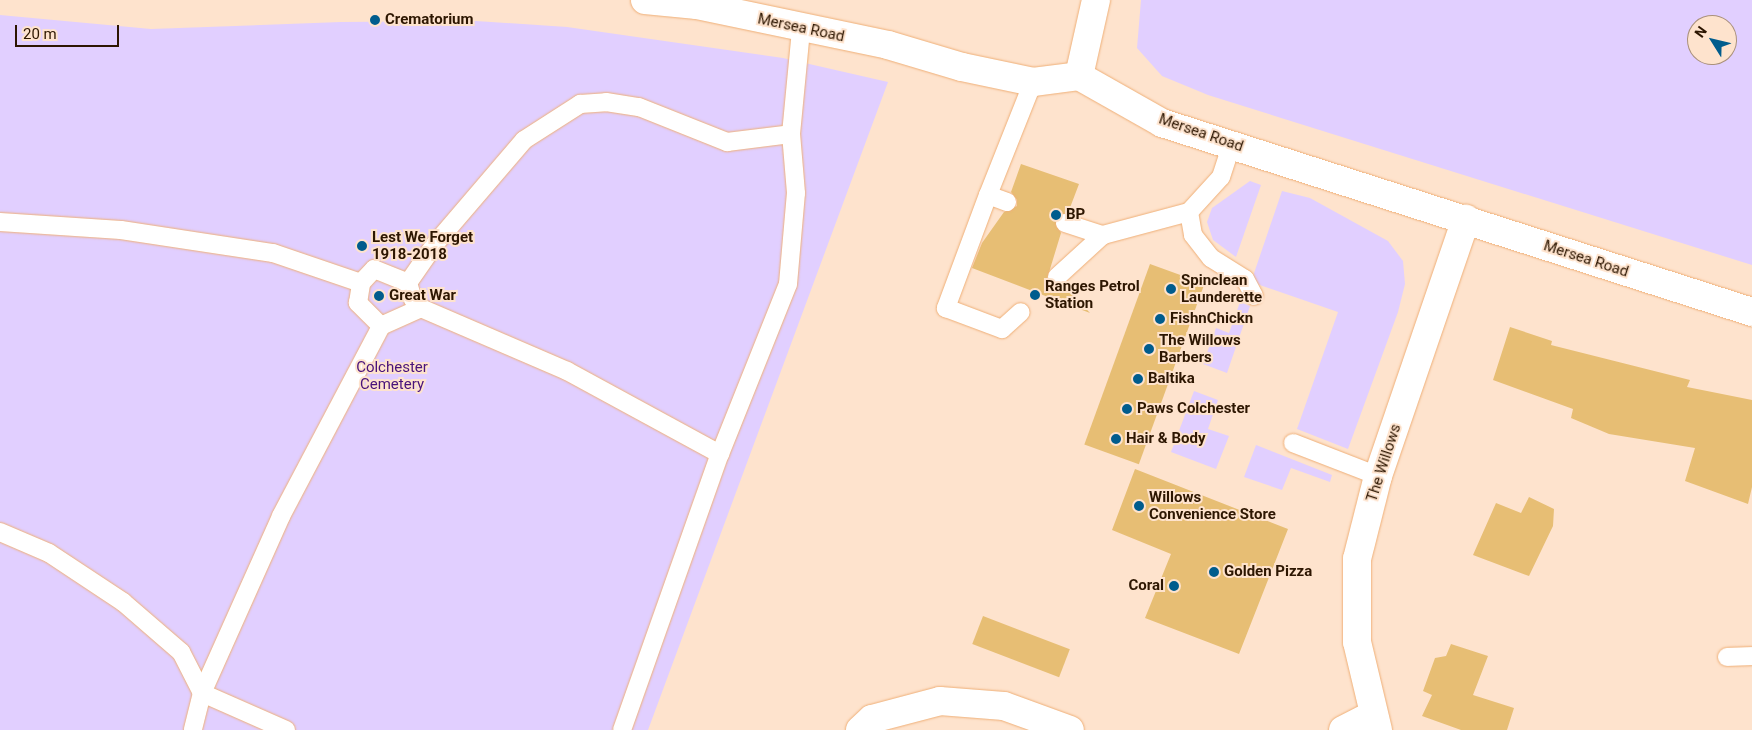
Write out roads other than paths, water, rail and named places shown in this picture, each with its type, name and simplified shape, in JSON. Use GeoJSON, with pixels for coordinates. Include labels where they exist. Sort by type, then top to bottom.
{"type":"FeatureCollection","features":[{"type":"Feature","properties":{"kind":"main road","name":"Mersea Road"},"geometry":{"type":"LineString","coordinates":[[645,0],[697,5],[801,30],[888,45],[962,67],[1033,82],[1079,76],[1162,122],[1752,312]]}},
{"type":"Feature","properties":{"kind":"main road"},"geometry":{"type":"LineString","coordinates":[[1079,76],[1096,0]]}},
{"type":"Feature","properties":{"kind":"main road","name":"The Willows"},"geometry":{"type":"LineString","coordinates":[[1343,730],[1376,722],[1357,642],[1357,559],[1378,476],[1466,220]]}},
{"type":"Feature","properties":{"kind":"main road"},"geometry":{"type":"LineString","coordinates":[[860,730],[872,719],[940,701],[1004,706],[1070,730]]}},
{"type":"Feature","properties":{"kind":"lane"},"geometry":{"type":"LineString","coordinates":[[622,730],[720,454],[788,284],[796,192],[791,134],[801,30]]}},
{"type":"Feature","properties":{"kind":"lane"},"geometry":{"type":"LineString","coordinates":[[1021,312],[1002,329],[946,308],[1033,82]]}},
{"type":"Feature","properties":{"kind":"lane"},"geometry":{"type":"LineString","coordinates":[[720,454],[567,372],[421,308],[412,300],[408,283],[435,244],[524,140],[580,104],[606,102],[639,107],[727,142],[791,134]]}},
{"type":"Feature","properties":{"kind":"lane"},"geometry":{"type":"LineString","coordinates":[[1057,277],[1103,235],[1189,212],[1221,177],[1232,144]]}},
{"type":"Feature","properties":{"kind":"lane"},"geometry":{"type":"LineString","coordinates":[[988,195],[1007,202]]}},
{"type":"Feature","properties":{"kind":"lane"},"geometry":{"type":"LineString","coordinates":[[1189,212],[1193,235],[1211,258],[1244,279],[1254,296]]}},
{"type":"Feature","properties":{"kind":"lane"},"geometry":{"type":"LineString","coordinates":[[0,222],[121,230],[273,253],[361,283]]}},
{"type":"Feature","properties":{"kind":"lane"},"geometry":{"type":"LineString","coordinates":[[1065,223],[1103,235]]}},
{"type":"Feature","properties":{"kind":"lane"},"geometry":{"type":"LineString","coordinates":[[381,326],[358,303],[361,283],[374,269],[408,283]]}},
{"type":"Feature","properties":{"kind":"lane"},"geometry":{"type":"LineString","coordinates":[[194,730],[202,693],[281,516],[381,326],[421,308]]}},
{"type":"Feature","properties":{"kind":"lane"},"geometry":{"type":"LineString","coordinates":[[1292,443],[1378,476]]}},
{"type":"Feature","properties":{"kind":"lane"},"geometry":{"type":"LineString","coordinates":[[0,532],[49,554],[123,602],[181,652],[202,693],[286,730]]}},
{"type":"Feature","properties":{"kind":"lane"},"geometry":{"type":"LineString","coordinates":[[1727,657],[1752,656]]}},
{"type":"Feature","properties":{"kind":"place","name":"Crematorium"},"geometry":{"type":"Point","coordinates":[375,20]}},
{"type":"Feature","properties":{"kind":"place","name":"BP"},"geometry":{"type":"Point","coordinates":[1056,215]}},
{"type":"Feature","properties":{"kind":"place","name":"Lest We Forget 1918-2018"},"geometry":{"type":"Point","coordinates":[362,246]}},
{"type":"Feature","properties":{"kind":"place","name":"Spinclean Launderette"},"geometry":{"type":"Point","coordinates":[1171,289]}},
{"type":"Feature","properties":{"kind":"place","name":"Ranges Petrol Station"},"geometry":{"type":"Point","coordinates":[1035,295]}},
{"type":"Feature","properties":{"kind":"place","name":"Great War"},"geometry":{"type":"Point","coordinates":[379,296]}},
{"type":"Feature","properties":{"kind":"place","name":"FishnChickn"},"geometry":{"type":"Point","coordinates":[1160,319]}},
{"type":"Feature","properties":{"kind":"place","name":"The Willows Barbers"},"geometry":{"type":"Point","coordinates":[1149,349]}},
{"type":"Feature","properties":{"kind":"place","name":"Baltika"},"geometry":{"type":"Point","coordinates":[1138,379]}},
{"type":"Feature","properties":{"kind":"place","name":"Paws Colchester"},"geometry":{"type":"Point","coordinates":[1127,409]}},
{"type":"Feature","properties":{"kind":"place","name":"Hair & Body"},"geometry":{"type":"Point","coordinates":[1116,439]}},
{"type":"Feature","properties":{"kind":"place","name":"Willows Convenience Store"},"geometry":{"type":"Point","coordinates":[1139,506]}},
{"type":"Feature","properties":{"kind":"place","name":"Golden Pizza"},"geometry":{"type":"Point","coordinates":[1214,572]}},
{"type":"Feature","properties":{"kind":"place","name":"Coral"},"geometry":{"type":"Point","coordinates":[1174,586]}},
{"type":"Feature","properties":{"kind":"park label","name":"Colchester Cemetery"},"geometry":{"type":"Point","coordinates":[392,376]}}]}
